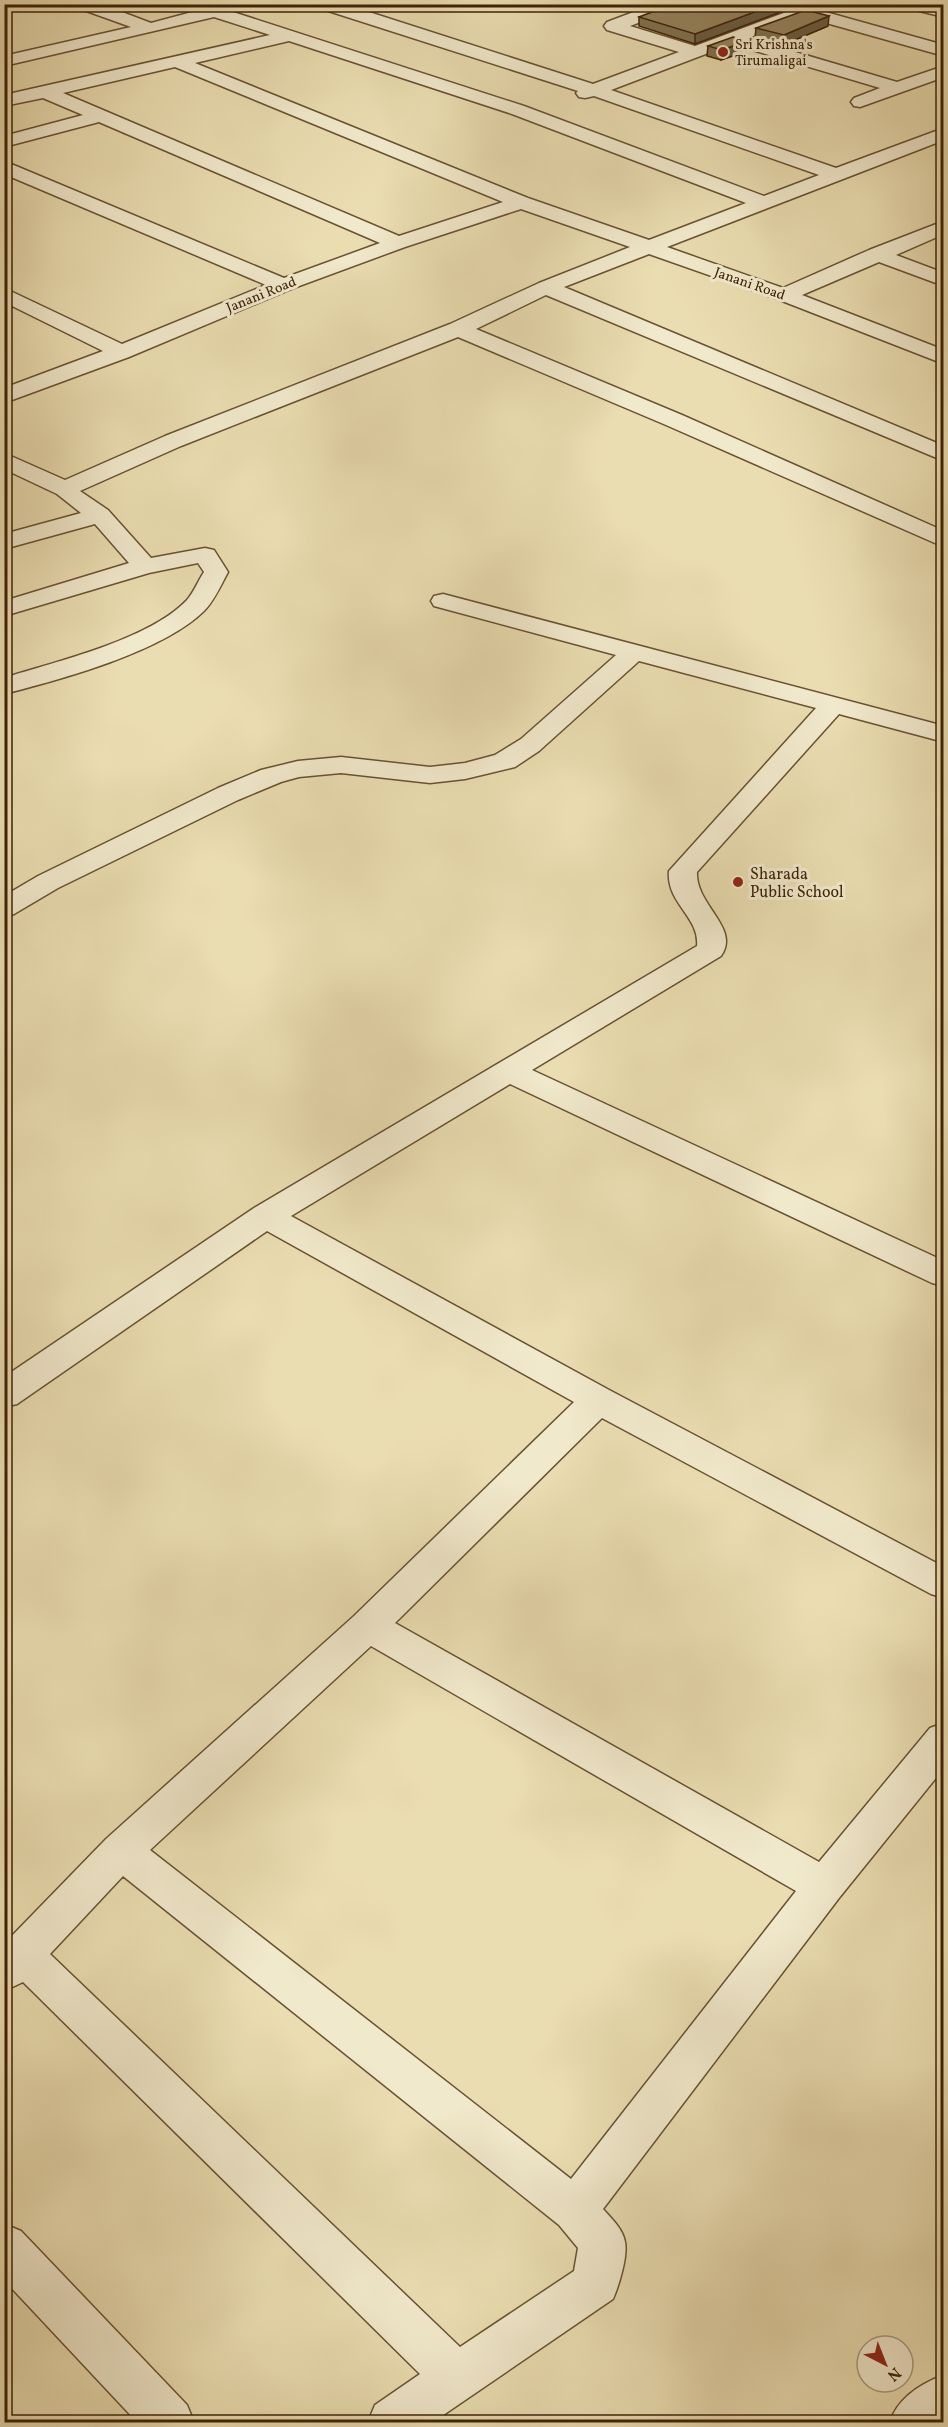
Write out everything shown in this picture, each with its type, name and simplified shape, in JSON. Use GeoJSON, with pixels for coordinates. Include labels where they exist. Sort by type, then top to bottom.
{"type":"FeatureCollection","features":[{"type":"Feature","properties":{"kind":"street"},"geometry":{"type":"LineString","coordinates":[[84,4],[150,28]]}},
{"type":"Feature","properties":{"kind":"street"},"geometry":{"type":"LineString","coordinates":[[4,61],[150,28],[241,4]]}},
{"type":"Feature","properties":{"kind":"street"},"geometry":{"type":"LineString","coordinates":[[325,4],[594,90],[835,174]]}},
{"type":"Feature","properties":{"kind":"street"},"geometry":{"type":"LineString","coordinates":[[672,4],[613,26],[696,52]]}},
{"type":"Feature","properties":{"kind":"street"},"geometry":{"type":"LineString","coordinates":[[913,4],[944,12]]}},
{"type":"Feature","properties":{"kind":"street"},"geometry":{"type":"LineString","coordinates":[[525,113],[825,5]]}},
{"type":"Feature","properties":{"kind":"street"},"geometry":{"type":"LineString","coordinates":[[216,12],[525,113],[762,202]]}},
{"type":"Feature","properties":{"kind":"street"},"geometry":{"type":"LineString","coordinates":[[806,12],[944,51]]}},
{"type":"Feature","properties":{"kind":"street"},"geometry":{"type":"LineString","coordinates":[[4,101],[291,36]]}},
{"type":"Feature","properties":{"kind":"street"},"geometry":{"type":"LineString","coordinates":[[732,39],[898,88]]}},
{"type":"Feature","properties":{"kind":"street","name":"Janani Road"},"geometry":{"type":"LineString","coordinates":[[177,62],[521,202],[784,295],[944,358]]}},
{"type":"Feature","properties":{"kind":"street"},"geometry":{"type":"LineString","coordinates":[[860,102],[944,71]]}},
{"type":"Feature","properties":{"kind":"street"},"geometry":{"type":"LineString","coordinates":[[45,92],[398,243]]}},
{"type":"Feature","properties":{"kind":"street"},"geometry":{"type":"LineString","coordinates":[[4,142],[99,116]]}},
{"type":"Feature","properties":{"kind":"street"},"geometry":{"type":"LineString","coordinates":[[65,489],[173,441],[458,329],[546,287],[944,133]]}},
{"type":"Feature","properties":{"kind":"street"},"geometry":{"type":"LineString","coordinates":[[4,167],[284,285]]}},
{"type":"Feature","properties":{"kind":"street","name":"Janani Road"},"geometry":{"type":"LineString","coordinates":[[4,396],[121,352],[284,285],[398,243],[521,202]]}},
{"type":"Feature","properties":{"kind":"street"},"geometry":{"type":"LineString","coordinates":[[784,295],[944,227]]}},
{"type":"Feature","properties":{"kind":"street"},"geometry":{"type":"LineString","coordinates":[[876,255],[944,280]]}},
{"type":"Feature","properties":{"kind":"street"},"geometry":{"type":"LineString","coordinates":[[546,287],[944,453]]}},
{"type":"Feature","properties":{"kind":"street"},"geometry":{"type":"LineString","coordinates":[[4,294],[121,352]]}},
{"type":"Feature","properties":{"kind":"street"},"geometry":{"type":"LineString","coordinates":[[458,329],[674,420],[944,540]]}},
{"type":"Feature","properties":{"kind":"street"},"geometry":{"type":"LineString","coordinates":[[4,460],[65,489],[74,498],[100,515],[145,566]]}},
{"type":"Feature","properties":{"kind":"street"},"geometry":{"type":"LineString","coordinates":[[4,482],[31,474]]}},
{"type":"Feature","properties":{"kind":"street"},"geometry":{"type":"LineString","coordinates":[[4,542],[100,515]]}},
{"type":"Feature","properties":{"kind":"street"},"geometry":{"type":"LineString","coordinates":[[4,609],[145,566],[205,555],[216,572],[197,603],[178,620],[160,631],[4,686]]}},
{"type":"Feature","properties":{"kind":"street"},"geometry":{"type":"LineString","coordinates":[[443,601],[944,734]]}},
{"type":"Feature","properties":{"kind":"street"},"geometry":{"type":"LineString","coordinates":[[4,908],[48,882],[271,776],[298,769],[341,765],[430,775],[465,771],[505,760],[530,745],[635,651]]}},
{"type":"Feature","properties":{"kind":"street"},"geometry":{"type":"LineString","coordinates":[[4,1395],[266,1216],[711,950],[713,942],[710,931],[683,893],[680,882],[683,871],[833,705]]}},
{"type":"Feature","properties":{"kind":"street"},"geometry":{"type":"LineString","coordinates":[[510,1072],[944,1275]]}},
{"type":"Feature","properties":{"kind":"street"},"geometry":{"type":"LineString","coordinates":[[266,1216],[598,1400],[944,1584]]}},
{"type":"Feature","properties":{"kind":"street"},"geometry":{"type":"LineString","coordinates":[[457,2376],[14,1964],[121,1851],[368,1626],[598,1400]]}},
{"type":"Feature","properties":{"kind":"street"},"geometry":{"type":"LineString","coordinates":[[368,1626],[824,1886]]}},
{"type":"Feature","properties":{"kind":"street"},"geometry":{"type":"LineString","coordinates":[[575,2210],[824,1886],[944,1739]]}},
{"type":"Feature","properties":{"kind":"street"},"geometry":{"type":"LineString","coordinates":[[121,1851],[575,2210],[602,2242],[596,2283],[392,2422]]}},
{"type":"Feature","properties":{"kind":"street"},"geometry":{"type":"LineString","coordinates":[[4,2246],[170,2422]]}},
{"type":"Feature","properties":{"kind":"street"},"geometry":{"type":"LineString","coordinates":[[914,2422],[944,2398]]}},
{"type":"Feature","properties":{"kind":"building"},"geometry":{"type":"Polygon","coordinates":[[[673,4],[776,4],[695,34],[639,17],[673,4]]]}},
{"type":"Feature","properties":{"kind":"building"},"geometry":{"type":"Polygon","coordinates":[[[806,10],[829,16],[784,35],[756,28],[806,10]]]}},
{"type":"Feature","properties":{"kind":"building"},"geometry":{"type":"Polygon","coordinates":[[[733,37],[747,41],[722,50],[708,46],[733,37]]]}},
{"type":"Feature","properties":{"kind":"place","name":"Sri Krishna's Tirumaligai"},"geometry":{"type":"Point","coordinates":[723,52]}},
{"type":"Feature","properties":{"kind":"place","name":"Sharada Public School"},"geometry":{"type":"Point","coordinates":[738,882]}}]}
